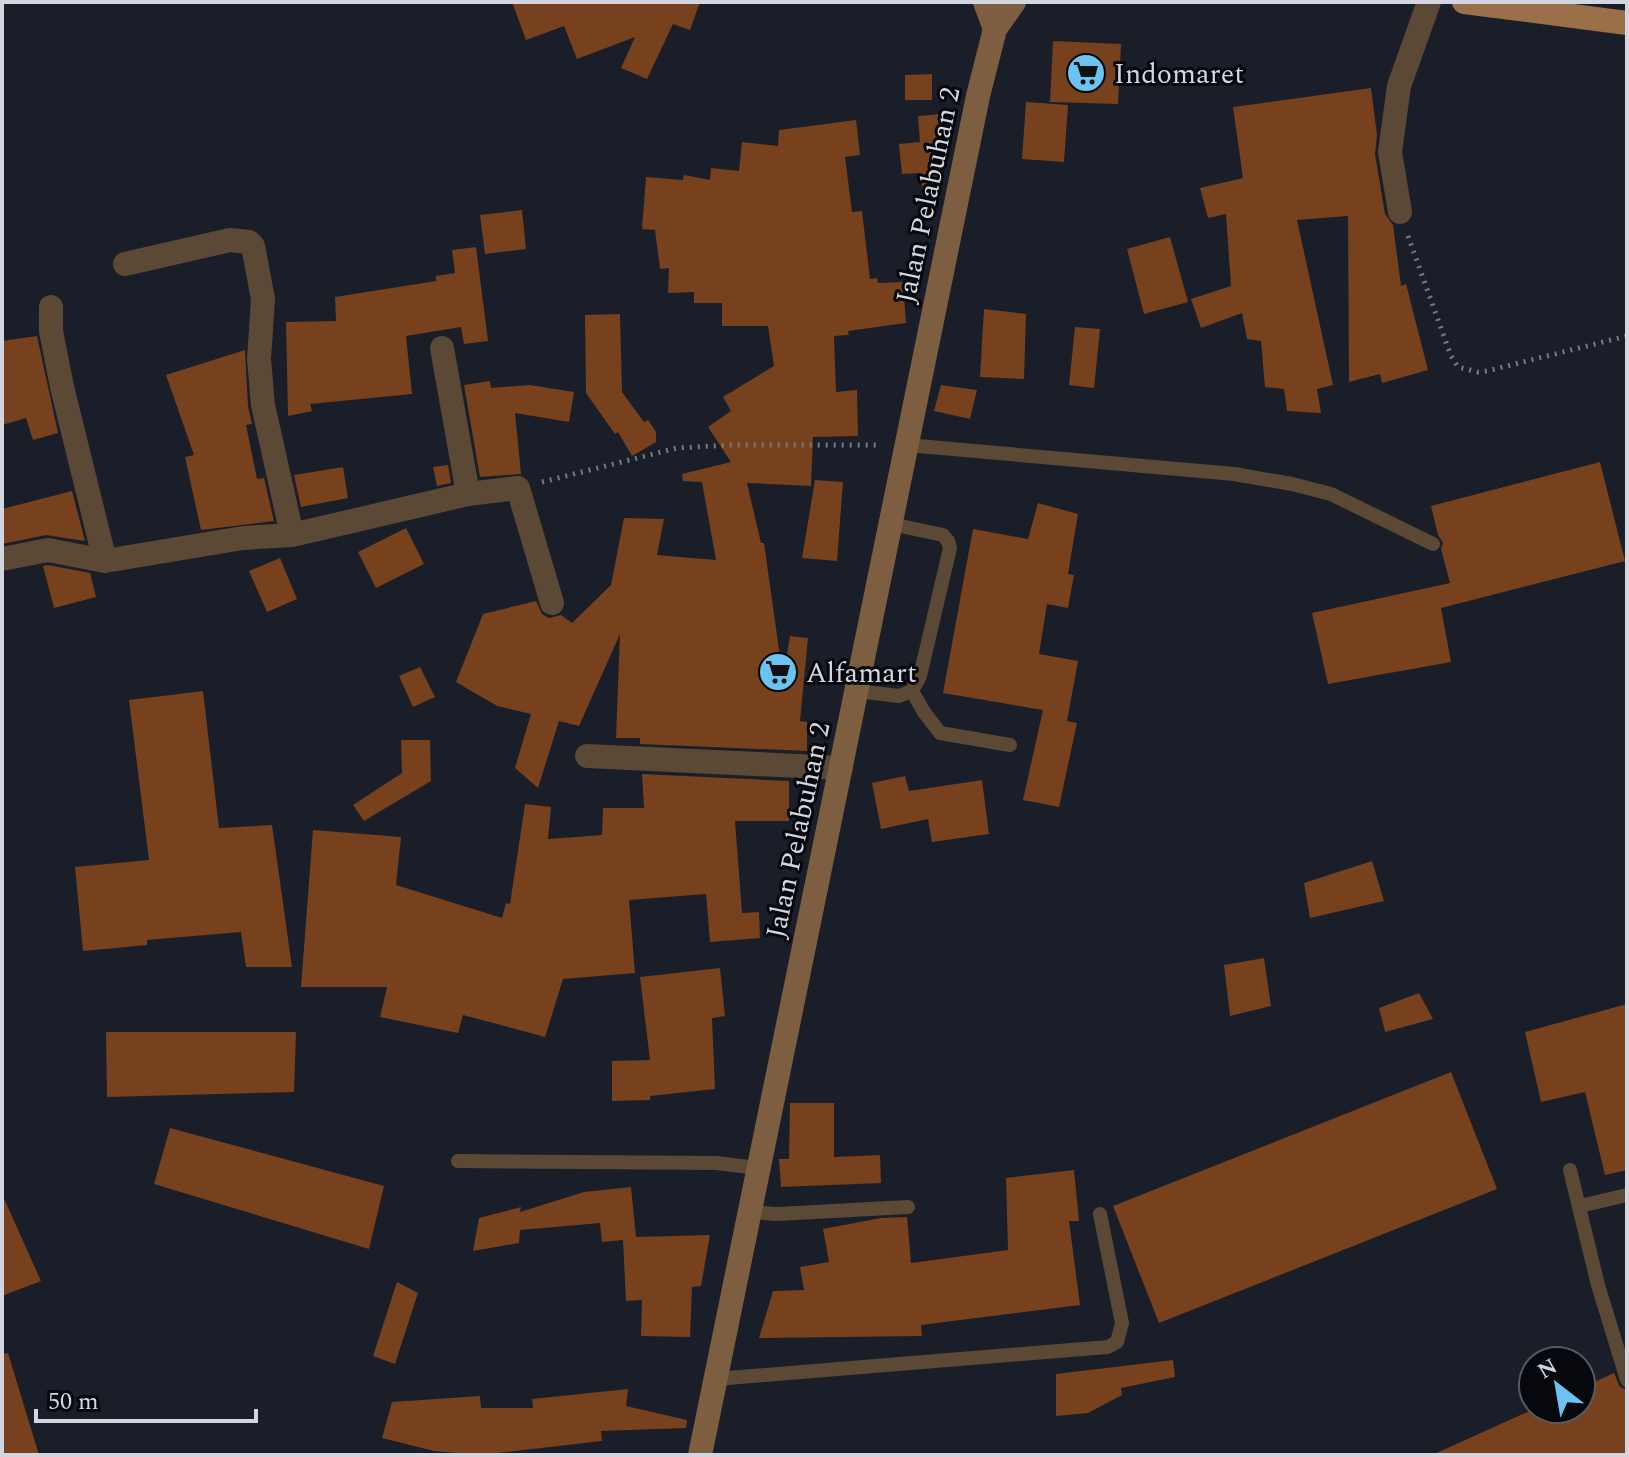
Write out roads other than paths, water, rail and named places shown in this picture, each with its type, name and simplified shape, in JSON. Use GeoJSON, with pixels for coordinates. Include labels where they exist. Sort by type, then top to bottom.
{"type":"FeatureCollection","features":[{"type":"Feature","properties":{"kind":"main road"},"geometry":{"type":"LineString","coordinates":[[985,2],[995,29]]}},
{"type":"Feature","properties":{"kind":"main road"},"geometry":{"type":"LineString","coordinates":[[995,29],[1014,2]]}},
{"type":"Feature","properties":{"kind":"main road"},"geometry":{"type":"LineString","coordinates":[[1464,2],[1627,23]]}},
{"type":"Feature","properties":{"kind":"main road","name":"Jalan Pelabuhan 2"},"geometry":{"type":"LineString","coordinates":[[700,1455],[978,96],[995,29]]}},
{"type":"Feature","properties":{"kind":"street"},"geometry":{"type":"LineString","coordinates":[[1400,212],[1390,152],[1399,86],[1429,2]]}},
{"type":"Feature","properties":{"kind":"street"},"geometry":{"type":"LineString","coordinates":[[125,264],[230,240],[249,242],[253,246],[263,299],[259,359],[263,405],[292,535]]}},
{"type":"Feature","properties":{"kind":"street"},"geometry":{"type":"LineString","coordinates":[[51,307],[51,331],[62,387],[105,561]]}},
{"type":"Feature","properties":{"kind":"street"},"geometry":{"type":"LineString","coordinates":[[442,348],[468,494]]}},
{"type":"Feature","properties":{"kind":"street"},"geometry":{"type":"LineString","coordinates":[[2,559],[48,550],[105,561],[243,538],[292,535],[468,494],[518,488],[552,603]]}},
{"type":"Feature","properties":{"kind":"street"},"geometry":{"type":"LineString","coordinates":[[587,756],[841,768]]}},
{"type":"Feature","properties":{"kind":"lane"},"geometry":{"type":"LineString","coordinates":[[907,445],[1234,474],[1292,484],[1331,494],[1433,544]]}},
{"type":"Feature","properties":{"kind":"lane"},"geometry":{"type":"LineString","coordinates":[[857,691],[899,696],[912,691],[920,676],[950,548],[943,535],[891,524]]}},
{"type":"Feature","properties":{"kind":"lane"},"geometry":{"type":"LineString","coordinates":[[912,691],[940,733],[1010,745]]}},
{"type":"Feature","properties":{"kind":"lane"},"geometry":{"type":"LineString","coordinates":[[458,1161],[716,1163],[758,1168]]}},
{"type":"Feature","properties":{"kind":"lane"},"geometry":{"type":"LineString","coordinates":[[1570,1170],[1598,1285],[1627,1380]]}},
{"type":"Feature","properties":{"kind":"lane"},"geometry":{"type":"LineString","coordinates":[[1580,1206],[1627,1195]]}},
{"type":"Feature","properties":{"kind":"lane"},"geometry":{"type":"LineString","coordinates":[[749,1212],[777,1214],[908,1207]]}},
{"type":"Feature","properties":{"kind":"lane"},"geometry":{"type":"LineString","coordinates":[[716,1379],[1108,1347],[1117,1342],[1122,1323],[1100,1214]]}},
{"type":"Feature","properties":{"kind":"place","name":"Indomaret"},"geometry":{"type":"Point","coordinates":[1086,73]}},
{"type":"Feature","properties":{"kind":"place","name":"Alfamart"},"geometry":{"type":"Point","coordinates":[778,672]}}]}
